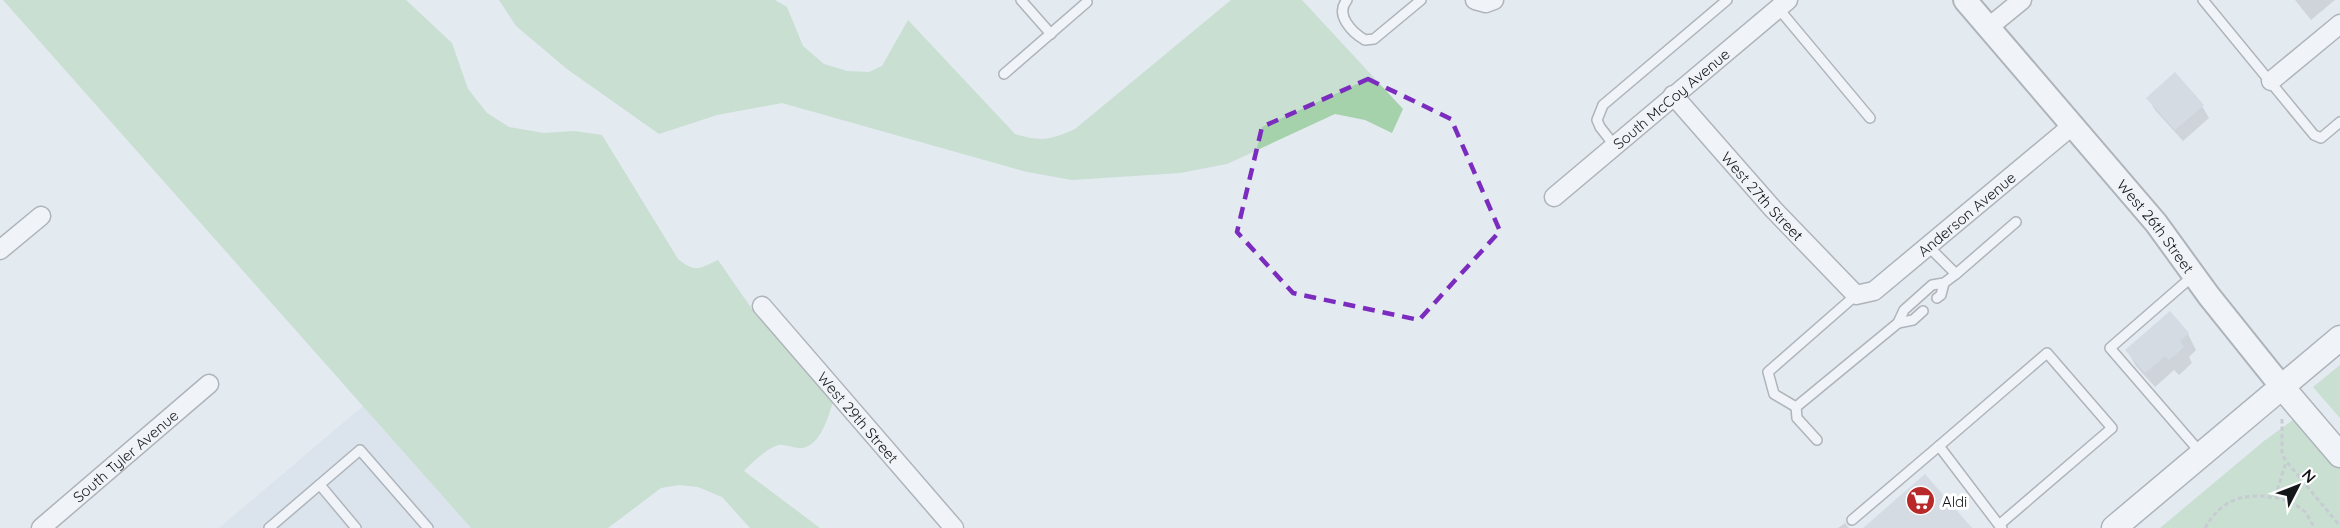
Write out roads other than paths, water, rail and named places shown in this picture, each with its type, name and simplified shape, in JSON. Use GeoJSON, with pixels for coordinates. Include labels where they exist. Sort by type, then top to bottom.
{"type":"FeatureCollection","features":[{"type":"Feature","properties":{"kind":"main road"},"geometry":{"type":"LineString","coordinates":[[2114,528],[2340,338]]}},
{"type":"Feature","properties":{"kind":"main road","name":"West 26th Street"},"geometry":{"type":"LineString","coordinates":[[2282,387],[2340,455]]}},
{"type":"Feature","properties":{"kind":"street"},"geometry":{"type":"LineString","coordinates":[[1475,0],[1486,3],[1494,0]]}},
{"type":"Feature","properties":{"kind":"street","name":"West 26th Street"},"geometry":{"type":"LineString","coordinates":[[1965,0],[2156,223],[2193,275],[2282,387]]}},
{"type":"Feature","properties":{"kind":"street"},"geometry":{"type":"LineString","coordinates":[[1989,27],[2022,0]]}},
{"type":"Feature","properties":{"kind":"street","name":"South McCoy Avenue"},"geometry":{"type":"LineString","coordinates":[[1554,197],[1783,4]]}},
{"type":"Feature","properties":{"kind":"street"},"geometry":{"type":"LineString","coordinates":[[2271,81],[2340,24]]}},
{"type":"Feature","properties":{"kind":"street","name":"West 27th Street"},"geometry":{"type":"LineString","coordinates":[[1673,95],[1773,209],[1856,295]]}},
{"type":"Feature","properties":{"kind":"street","name":"Anderson Avenue"},"geometry":{"type":"LineString","coordinates":[[1856,295],[1874,291],[2073,125]]}},
{"type":"Feature","properties":{"kind":"street"},"geometry":{"type":"LineString","coordinates":[[0,250],[41,216]]}},
{"type":"Feature","properties":{"kind":"street","name":"West 29th Street"},"geometry":{"type":"LineString","coordinates":[[762,306],[954,528]]}},
{"type":"Feature","properties":{"kind":"street","name":"South Tyler Avenue"},"geometry":{"type":"LineString","coordinates":[[41,528],[209,384]]}},
{"type":"Feature","properties":{"kind":"lane"},"geometry":{"type":"LineString","coordinates":[[1022,0],[1051,34]]}},
{"type":"Feature","properties":{"kind":"lane"},"geometry":{"type":"LineString","coordinates":[[1347,0],[1343,4],[1342,13],[1347,24],[1365,40],[1374,39],[1421,0]]}},
{"type":"Feature","properties":{"kind":"lane"},"geometry":{"type":"LineString","coordinates":[[1614,146],[1600,128],[1597,120],[1603,105],[1727,0]]}},
{"type":"Feature","properties":{"kind":"lane"},"geometry":{"type":"LineString","coordinates":[[2203,0],[2314,135],[2321,138],[2340,122]]}},
{"type":"Feature","properties":{"kind":"lane"},"geometry":{"type":"LineString","coordinates":[[1004,74],[1087,2]]}},
{"type":"Feature","properties":{"kind":"lane"},"geometry":{"type":"LineString","coordinates":[[1783,4],[1870,118]]}},
{"type":"Feature","properties":{"kind":"lane"},"geometry":{"type":"LineString","coordinates":[[1796,407],[1898,323],[1904,310],[1932,285],[1944,283],[2016,222]]}},
{"type":"Feature","properties":{"kind":"lane"},"geometry":{"type":"LineString","coordinates":[[1928,246],[1956,274]]}},
{"type":"Feature","properties":{"kind":"lane"},"geometry":{"type":"LineString","coordinates":[[2193,275],[2110,348],[2202,454]]}},
{"type":"Feature","properties":{"kind":"lane"},"geometry":{"type":"LineString","coordinates":[[1937,298],[1941,295],[1944,283]]}},
{"type":"Feature","properties":{"kind":"lane"},"geometry":{"type":"LineString","coordinates":[[1796,407],[1774,394],[1768,372],[1856,295]]}},
{"type":"Feature","properties":{"kind":"lane"},"geometry":{"type":"LineString","coordinates":[[1898,323],[1913,320],[1923,311]]}},
{"type":"Feature","properties":{"kind":"lane"},"geometry":{"type":"LineString","coordinates":[[1852,520],[2047,353],[2112,428],[2001,527],[1939,446]]}},
{"type":"Feature","properties":{"kind":"lane"},"geometry":{"type":"LineString","coordinates":[[1796,407],[1797,418],[1816,440]]}},
{"type":"Feature","properties":{"kind":"lane"},"geometry":{"type":"LineString","coordinates":[[269,528],[360,450],[428,528]]}},
{"type":"Feature","properties":{"kind":"lane"},"geometry":{"type":"LineString","coordinates":[[320,485],[356,528]]}},
{"type":"Feature","properties":{"kind":"place","name":"Aldi"},"geometry":{"type":"Point","coordinates":[1921,501]}}]}
